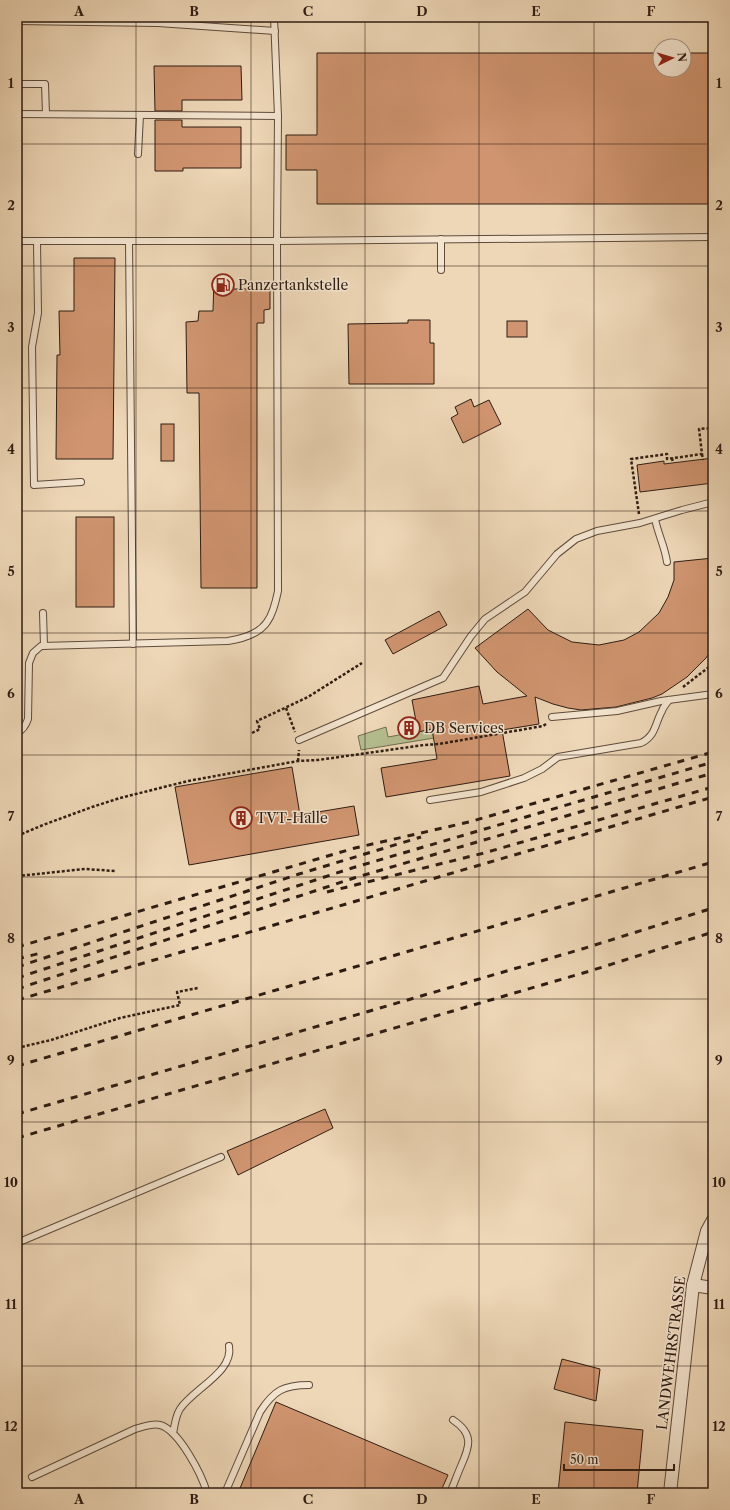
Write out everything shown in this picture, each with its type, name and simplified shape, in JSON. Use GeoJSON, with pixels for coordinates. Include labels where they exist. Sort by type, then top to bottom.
{"type":"FeatureCollection","features":[{"type":"Feature","properties":{"kind":"street","name":"LANDWEHRSTRASSE"},"geometry":{"type":"LineString","coordinates":[[670,1493],[693,1285],[707,1231],[713,1220]]}},
{"type":"Feature","properties":{"kind":"street"},"geometry":{"type":"LineString","coordinates":[[693,1285],[713,1288]]}},
{"type":"Feature","properties":{"kind":"lane"},"geometry":{"type":"LineString","coordinates":[[17,733],[20,732],[26,725],[28,719],[29,663],[36,649],[44,646],[237,640],[254,633],[268,622],[274,606],[278,592],[278,116],[274,17]]}},
{"type":"Feature","properties":{"kind":"lane"},"geometry":{"type":"LineString","coordinates":[[17,21],[158,23],[275,31]]}},
{"type":"Feature","properties":{"kind":"lane"},"geometry":{"type":"LineString","coordinates":[[17,84],[45,84],[46,114]]}},
{"type":"Feature","properties":{"kind":"lane"},"geometry":{"type":"LineString","coordinates":[[17,114],[278,116]]}},
{"type":"Feature","properties":{"kind":"lane"},"geometry":{"type":"LineString","coordinates":[[138,154],[140,115]]}},
{"type":"Feature","properties":{"kind":"lane"},"geometry":{"type":"LineString","coordinates":[[17,241],[277,241],[713,237]]}},
{"type":"Feature","properties":{"kind":"lane"},"geometry":{"type":"LineString","coordinates":[[441,240],[442,270]]}},
{"type":"Feature","properties":{"kind":"lane"},"geometry":{"type":"LineString","coordinates":[[37,241],[38,313],[32,347],[34,485],[81,482]]}},
{"type":"Feature","properties":{"kind":"lane"},"geometry":{"type":"LineString","coordinates":[[129,241],[133,644]]}},
{"type":"Feature","properties":{"kind":"lane"},"geometry":{"type":"LineString","coordinates":[[299,740],[443,678],[474,632],[485,619],[524,592],[557,554],[576,539],[597,531],[655,519],[713,502]]}},
{"type":"Feature","properties":{"kind":"lane"},"geometry":{"type":"LineString","coordinates":[[655,519],[657,532],[664,549],[667,562]]}},
{"type":"Feature","properties":{"kind":"lane"},"geometry":{"type":"LineString","coordinates":[[43,613],[44,646]]}},
{"type":"Feature","properties":{"kind":"lane"},"geometry":{"type":"LineString","coordinates":[[552,717],[617,711],[669,700],[713,694]]}},
{"type":"Feature","properties":{"kind":"lane"},"geometry":{"type":"LineString","coordinates":[[430,800],[481,792],[542,770],[558,757],[641,743],[650,737],[656,729],[662,711],[669,700]]}},
{"type":"Feature","properties":{"kind":"lane"},"geometry":{"type":"LineString","coordinates":[[17,1243],[221,1157]]}},
{"type":"Feature","properties":{"kind":"lane"},"geometry":{"type":"LineString","coordinates":[[173,1433],[176,1418],[181,1407],[226,1364],[230,1354],[229,1346]]}},
{"type":"Feature","properties":{"kind":"lane"},"geometry":{"type":"LineString","coordinates":[[225,1493],[260,1412],[267,1401],[283,1388],[296,1385],[309,1385]]}},
{"type":"Feature","properties":{"kind":"lane"},"geometry":{"type":"LineString","coordinates":[[450,1493],[469,1446],[466,1431],[460,1424],[453,1420]]}},
{"type":"Feature","properties":{"kind":"lane"},"geometry":{"type":"LineString","coordinates":[[32,1477],[143,1426],[159,1425],[173,1433],[187,1450],[207,1493]]}},
{"type":"Feature","properties":{"kind":"path"},"geometry":{"type":"LineString","coordinates":[[703,460],[699,429],[713,428]]}},
{"type":"Feature","properties":{"kind":"path"},"geometry":{"type":"LineString","coordinates":[[636,505],[631,459],[667,454],[667,459],[702,454]]}},
{"type":"Feature","properties":{"kind":"path"},"geometry":{"type":"LineString","coordinates":[[672,458],[673,463]]}},
{"type":"Feature","properties":{"kind":"path"},"geometry":{"type":"LineString","coordinates":[[669,700],[709,667],[713,660]]}},
{"type":"Feature","properties":{"kind":"path"},"geometry":{"type":"LineString","coordinates":[[252,733],[260,729],[256,721],[308,697],[362,663]]}},
{"type":"Feature","properties":{"kind":"path"},"geometry":{"type":"LineString","coordinates":[[17,836],[43,825],[120,798],[182,783],[298,762],[439,744],[543,726],[552,717]]}},
{"type":"Feature","properties":{"kind":"path"},"geometry":{"type":"LineString","coordinates":[[17,876],[85,869],[115,871]]}},
{"type":"Feature","properties":{"kind":"path"},"geometry":{"type":"LineString","coordinates":[[17,1048],[51,1040],[127,1016],[180,1005],[177,992],[198,988]]}},
{"type":"Feature","properties":{"kind":"green space"},"geometry":{"type":"Polygon","coordinates":[[[386,727],[388,737],[432,729],[434,738],[361,750],[358,736],[386,727]]]}},
{"type":"Feature","properties":{"kind":"building"},"geometry":{"type":"Polygon","coordinates":[[[317,53],[652,53],[652,78],[692,78],[692,53],[713,53],[713,204],[317,204],[317,170],[286,170],[286,135],[317,135],[317,53]]]}},
{"type":"Feature","properties":{"kind":"building"},"geometry":{"type":"Polygon","coordinates":[[[154,66],[241,66],[242,100],[182,100],[182,111],[155,111],[154,66]]]}},
{"type":"Feature","properties":{"kind":"building"},"geometry":{"type":"Polygon","coordinates":[[[155,120],[182,120],[182,127],[241,127],[241,168],[183,168],[183,171],[155,171],[155,120]]]}},
{"type":"Feature","properties":{"kind":"building"},"geometry":{"type":"Polygon","coordinates":[[[74,258],[115,258],[113,459],[56,459],[57,355],[60,355],[59,311],[74,311],[74,258]]]}},
{"type":"Feature","properties":{"kind":"building"},"geometry":{"type":"Polygon","coordinates":[[[214,278],[232,279],[232,289],[270,289],[270,309],[264,310],[264,323],[257,323],[257,588],[201,588],[199,393],[187,393],[186,322],[198,321],[199,311],[213,311],[214,278]]]}},
{"type":"Feature","properties":{"kind":"building"},"geometry":{"type":"Polygon","coordinates":[[[408,320],[430,320],[430,343],[434,343],[434,384],[349,384],[348,324],[408,323],[408,320]]]}},
{"type":"Feature","properties":{"kind":"building"},"geometry":{"type":"Polygon","coordinates":[[[507,321],[527,321],[527,337],[507,337],[507,321]]]}},
{"type":"Feature","properties":{"kind":"building"},"geometry":{"type":"Polygon","coordinates":[[[471,399],[474,407],[489,400],[501,424],[463,443],[451,418],[458,414],[455,407],[471,399]]]}},
{"type":"Feature","properties":{"kind":"building"},"geometry":{"type":"Polygon","coordinates":[[[161,424],[174,424],[174,461],[161,461],[161,424]]]}},
{"type":"Feature","properties":{"kind":"building"},"geometry":{"type":"Polygon","coordinates":[[[713,458],[713,483],[640,492],[637,465],[664,461],[664,464],[713,458]]]}},
{"type":"Feature","properties":{"kind":"building"},"geometry":{"type":"Polygon","coordinates":[[[76,517],[114,517],[114,607],[76,607],[76,517]]]}},
{"type":"Feature","properties":{"kind":"building"},"geometry":{"type":"Polygon","coordinates":[[[713,558],[713,648],[706,658],[687,677],[662,694],[616,707],[581,710],[553,704],[535,697],[539,724],[502,730],[510,776],[386,797],[381,768],[437,759],[432,729],[418,732],[412,700],[479,686],[483,704],[527,696],[497,672],[475,648],[528,609],[548,630],[572,642],[599,645],[624,640],[639,632],[659,613],[668,597],[674,580],[674,562],[713,558]]]}},
{"type":"Feature","properties":{"kind":"building"},"geometry":{"type":"Polygon","coordinates":[[[439,611],[447,625],[393,654],[385,640],[439,611]]]}},
{"type":"Feature","properties":{"kind":"building","name":"TVT-Halle"},"geometry":{"type":"Polygon","coordinates":[[[292,767],[300,815],[354,806],[359,835],[189,865],[175,787],[292,767]]]}},
{"type":"Feature","properties":{"kind":"building"},"geometry":{"type":"Polygon","coordinates":[[[325,1109],[333,1128],[238,1175],[227,1151],[325,1109]]]}},
{"type":"Feature","properties":{"kind":"building"},"geometry":{"type":"Polygon","coordinates":[[[562,1359],[600,1369],[596,1401],[554,1389],[562,1359]]]}},
{"type":"Feature","properties":{"kind":"building"},"geometry":{"type":"Polygon","coordinates":[[[276,1402],[448,1475],[440,1493],[238,1493],[276,1402]]]}},
{"type":"Feature","properties":{"kind":"building"},"geometry":{"type":"Polygon","coordinates":[[[565,1422],[643,1430],[637,1493],[558,1493],[565,1422]]]}},
{"type":"Feature","properties":{"kind":"railway"},"geometry":{"type":"LineString","coordinates":[[17,947],[355,848],[469,822],[713,752]]}},
{"type":"Feature","properties":{"kind":"railway"},"geometry":{"type":"LineString","coordinates":[[17,978],[352,868],[713,762]]}},
{"type":"Feature","properties":{"kind":"railway"},"geometry":{"type":"LineString","coordinates":[[17,989],[354,878],[713,773]]}},
{"type":"Feature","properties":{"kind":"railway"},"geometry":{"type":"LineString","coordinates":[[327,892],[484,853],[713,787]]}},
{"type":"Feature","properties":{"kind":"railway"},"geometry":{"type":"LineString","coordinates":[[17,1000],[713,797]]}},
{"type":"Feature","properties":{"kind":"railway"},"geometry":{"type":"LineString","coordinates":[[17,967],[299,874],[421,837]]}},
{"type":"Feature","properties":{"kind":"railway"},"geometry":{"type":"LineString","coordinates":[[17,1066],[713,862]]}},
{"type":"Feature","properties":{"kind":"railway"},"geometry":{"type":"LineString","coordinates":[[17,1114],[582,949],[713,908]]}},
{"type":"Feature","properties":{"kind":"railway"},"geometry":{"type":"LineString","coordinates":[[17,1138],[590,971],[713,932]]}},
{"type":"Feature","properties":{"kind":"railway"},"geometry":{"type":"LineString","coordinates":[[17,959],[41,953]]}},
{"type":"Feature","properties":{"kind":"place","name":"Panzertankstelle"},"geometry":{"type":"Point","coordinates":[223,285]}},
{"type":"Feature","properties":{"kind":"place","name":"DB Services"},"geometry":{"type":"Point","coordinates":[409,728]}},
{"type":"Feature","properties":{"kind":"place","name":"TVT-Halle"},"geometry":{"type":"Point","coordinates":[241,818]}}]}
